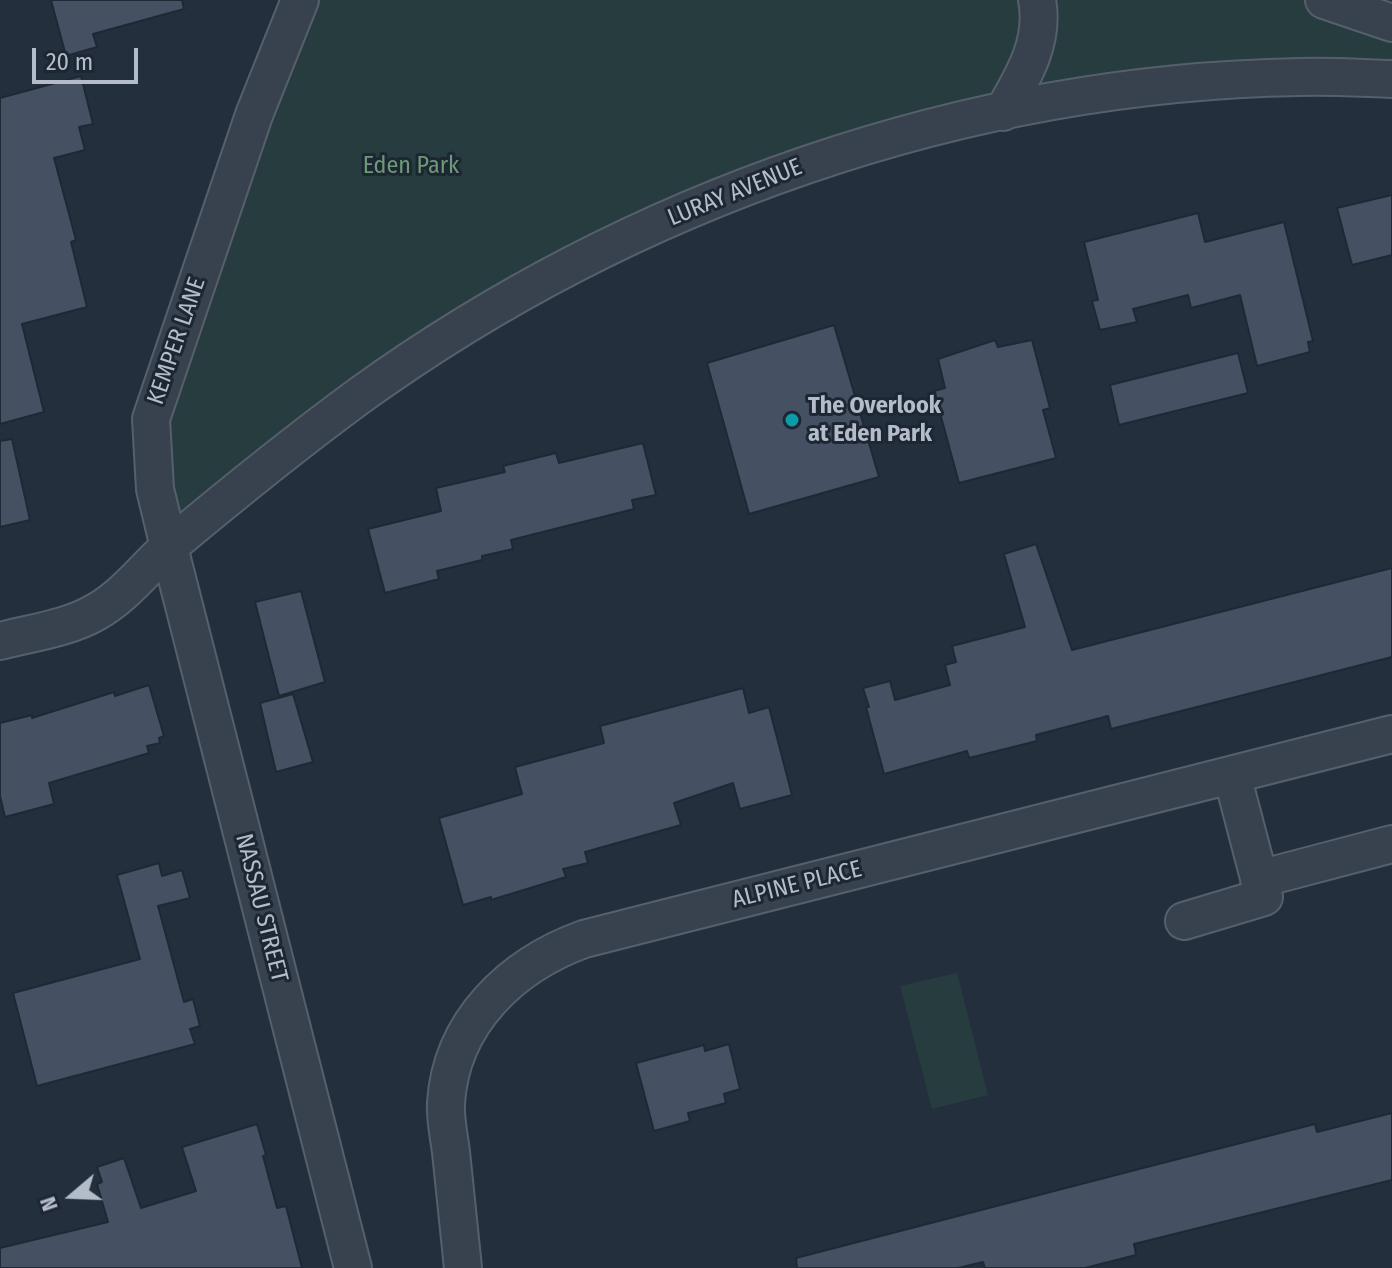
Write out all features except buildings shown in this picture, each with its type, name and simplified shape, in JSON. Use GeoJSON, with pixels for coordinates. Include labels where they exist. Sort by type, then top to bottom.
{"type":"FeatureCollection","features":[{"type":"Feature","properties":{"kind":"street","name":"KEMPER LANE"},"geometry":{"type":"LineString","coordinates":[[169,547],[155,489],[151,419],[254,115],[300,0]]}},
{"type":"Feature","properties":{"kind":"street"},"geometry":{"type":"LineString","coordinates":[[1003,112],[1025,74],[1037,42],[1040,15],[1037,0]]}},
{"type":"Feature","properties":{"kind":"street"},"geometry":{"type":"LineString","coordinates":[[1324,0],[1392,23]]}},
{"type":"Feature","properties":{"kind":"street","name":"LURAY AVENUE"},"geometry":{"type":"LineString","coordinates":[[169,547],[359,396],[466,324],[579,261],[696,206],[817,161],[942,125],[1069,99],[1172,85],[1301,77],[1392,79]]}},
{"type":"Feature","properties":{"kind":"street"},"geometry":{"type":"LineString","coordinates":[[0,641],[95,614],[117,598],[169,547]]}},
{"type":"Feature","properties":{"kind":"street","name":"NASSAU STREET"},"geometry":{"type":"LineString","coordinates":[[169,547],[353,1268]]}},
{"type":"Feature","properties":{"kind":"street","name":"ALPINE PLACE"},"geometry":{"type":"LineString","coordinates":[[463,1268],[445,1104],[451,1072],[462,1042],[479,1013],[512,977],[553,951],[584,939],[1392,734]]}},
{"type":"Feature","properties":{"kind":"street"},"geometry":{"type":"LineString","coordinates":[[1184,921],[1264,897],[1232,775]]}},
{"type":"Feature","properties":{"kind":"street"},"geometry":{"type":"LineString","coordinates":[[1259,879],[1392,844]]}},
{"type":"Feature","properties":{"kind":"green space","name":"Eden Park"},"geometry":{"type":"Polygon","coordinates":[[[300,0],[1392,0],[1392,79],[942,125],[579,261],[169,547],[151,419],[300,0]]]}},
{"type":"Feature","properties":{"kind":"green space"},"geometry":{"type":"Polygon","coordinates":[[[957,973],[988,1095],[932,1109],[900,986],[957,973]]]}},
{"type":"Feature","properties":{"kind":"place","name":"The Overlook at Eden Park"},"geometry":{"type":"Point","coordinates":[792,420]}}]}
